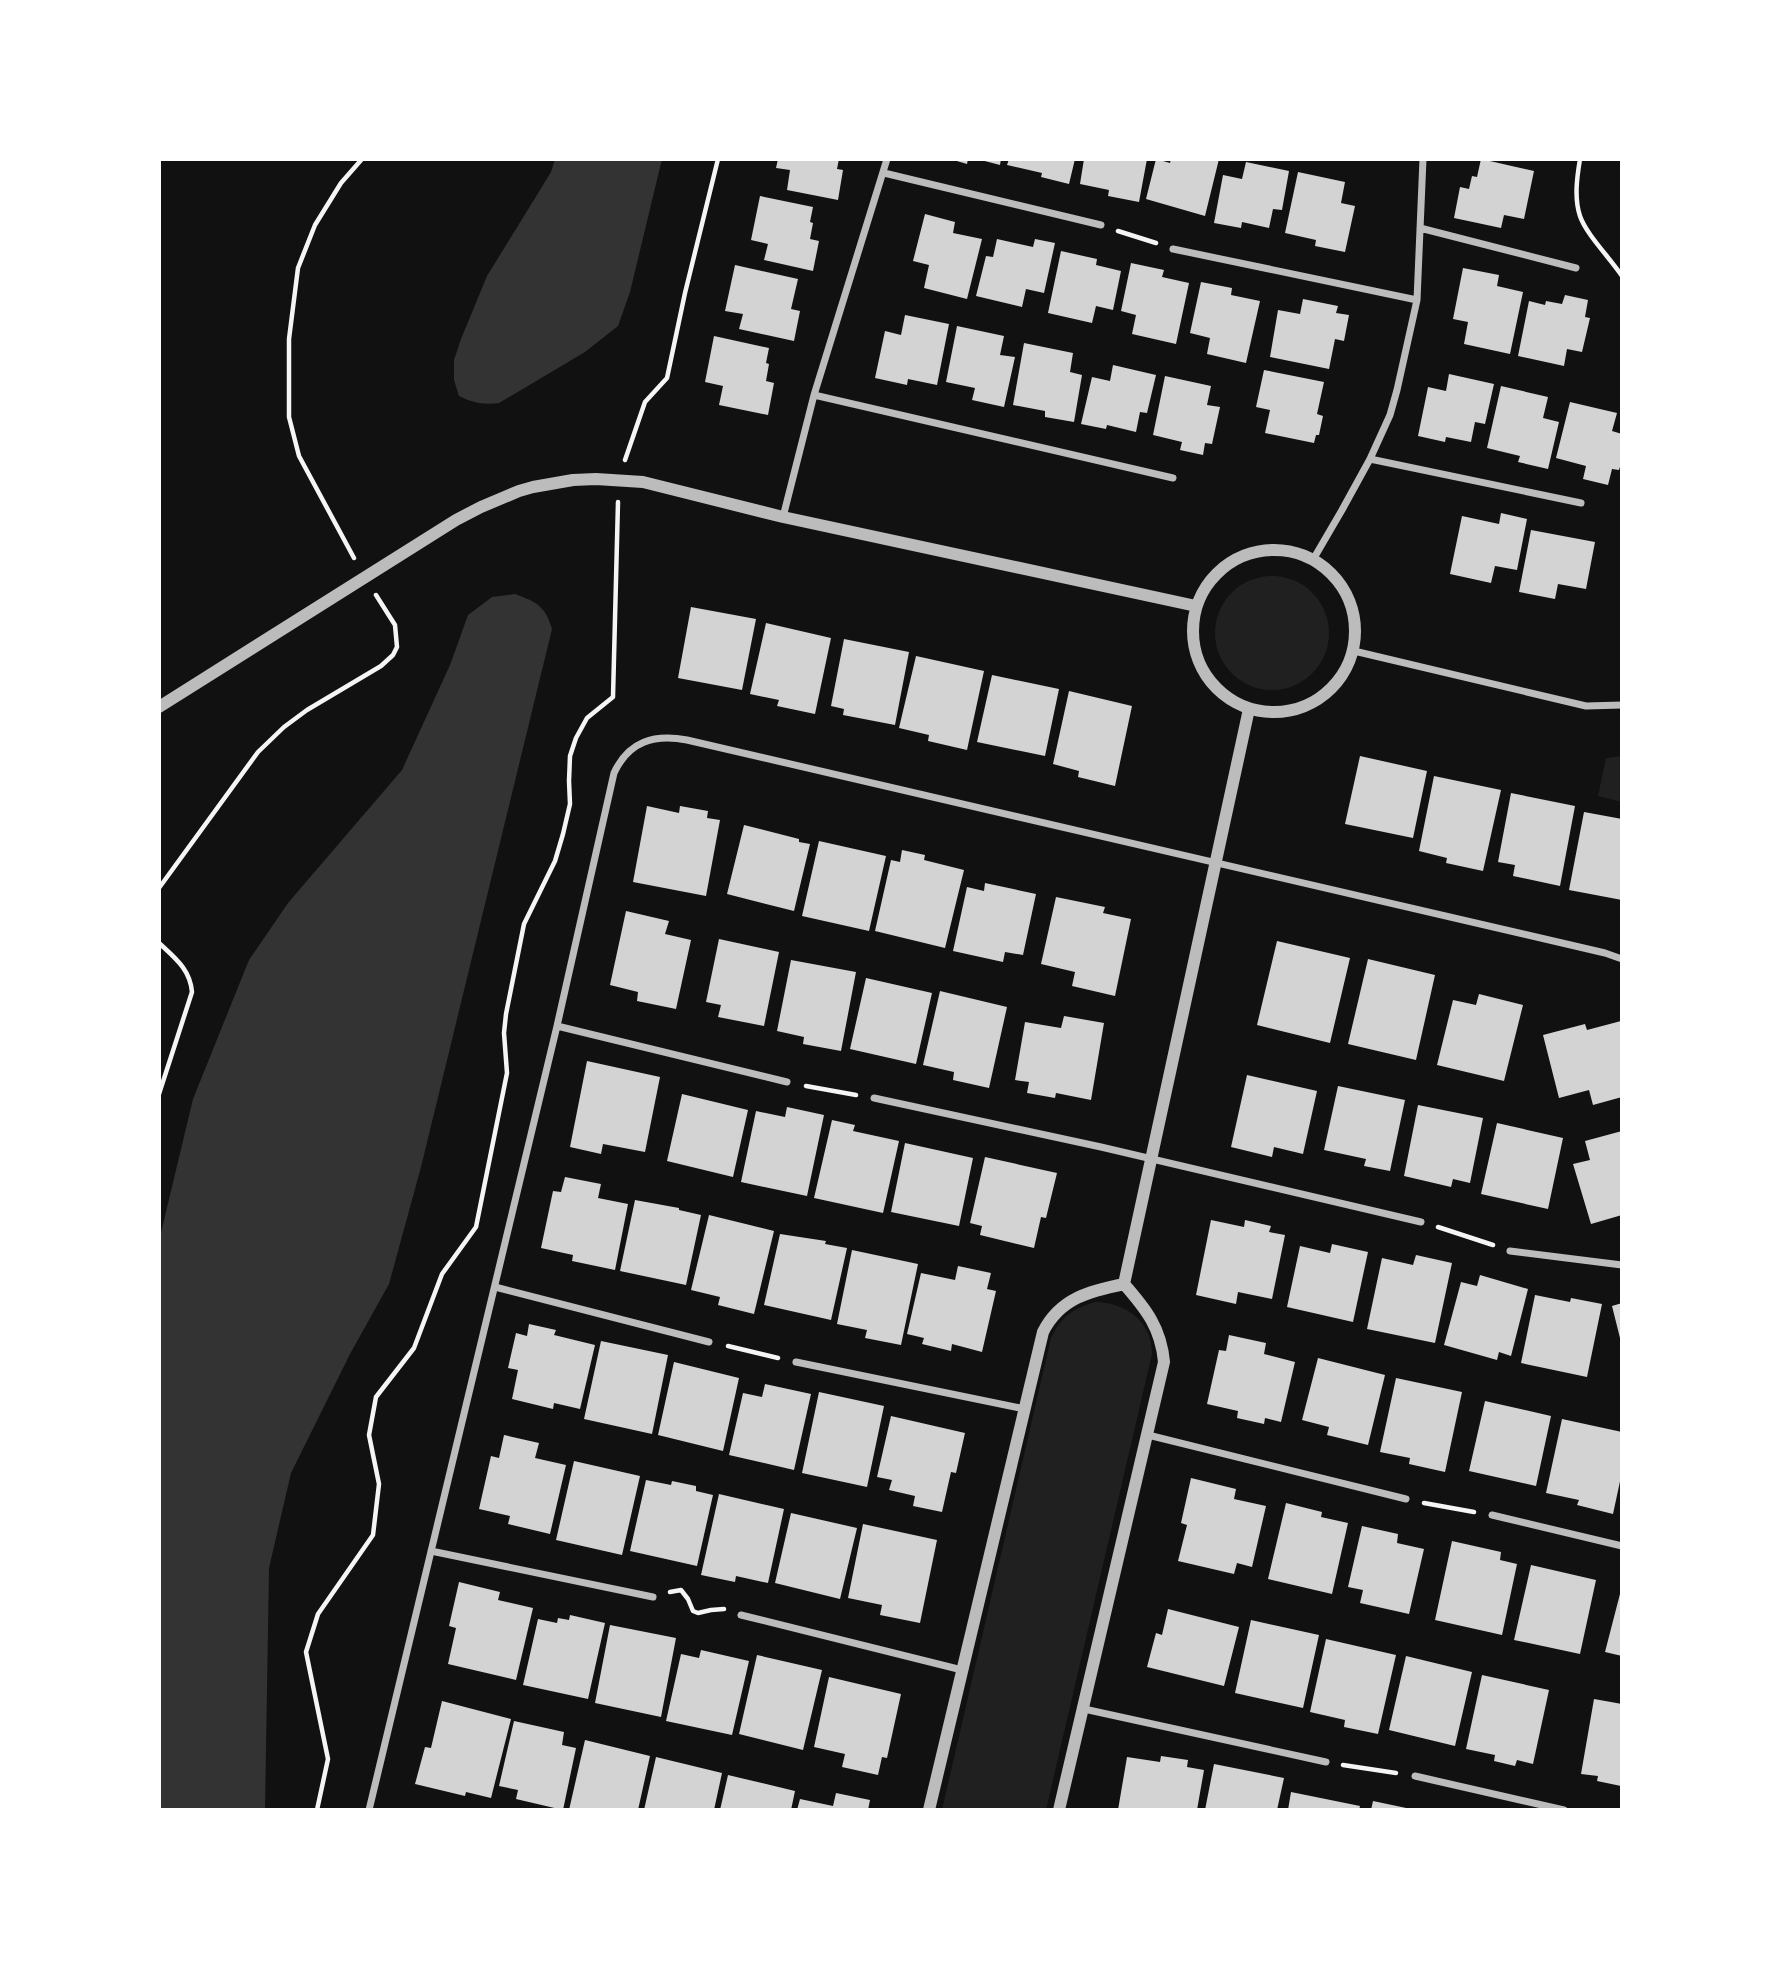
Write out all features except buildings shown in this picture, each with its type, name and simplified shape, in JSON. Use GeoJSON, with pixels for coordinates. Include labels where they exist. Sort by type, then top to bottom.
{"type":"FeatureCollection","features":[{"type":"Feature","properties":{"kind":"street"},"geometry":{"type":"LineString","coordinates":[[783,517],[814,395],[887,159]]}},
{"type":"Feature","properties":{"kind":"street"},"geometry":{"type":"LineString","coordinates":[[1314,558],[1370,459],[1390,415],[1417,300],[1423,159]]}},
{"type":"Feature","properties":{"kind":"street"},"geometry":{"type":"LineString","coordinates":[[884,173],[1101,225]]}},
{"type":"Feature","properties":{"kind":"street"},"geometry":{"type":"LineString","coordinates":[[1420,228],[1576,268]]}},
{"type":"Feature","properties":{"kind":"street"},"geometry":{"type":"LineString","coordinates":[[1173,249],[1417,300]]}},
{"type":"Feature","properties":{"kind":"street"},"geometry":{"type":"LineString","coordinates":[[814,395],[1173,478]]}},
{"type":"Feature","properties":{"kind":"street"},"geometry":{"type":"LineString","coordinates":[[1370,459],[1581,503]]}},
{"type":"Feature","properties":{"kind":"street"},"geometry":{"type":"LineString","coordinates":[[159,707],[481,507],[519,491],[573,480],[619,479],[643,482],[783,517],[1196,606]]}},
{"type":"Feature","properties":{"kind":"street"},"geometry":{"type":"LineString","coordinates":[[1277,550],[1314,558],[1328,570],[1346,593],[1355,621],[1354,651],[1343,675],[1325,695],[1302,708],[1275,713],[1249,709],[1226,697],[1208,679],[1197,657],[1193,631],[1196,606],[1209,583],[1227,564],[1251,553],[1277,550]]}},
{"type":"Feature","properties":{"kind":"street"},"geometry":{"type":"LineString","coordinates":[[1354,651],[1586,706],[1622,705]]}},
{"type":"Feature","properties":{"kind":"street"},"geometry":{"type":"LineString","coordinates":[[1124,1284],[1249,709]]}},
{"type":"Feature","properties":{"kind":"street"},"geometry":{"type":"LineString","coordinates":[[372,1809],[614,773],[622,757],[630,750],[651,739],[687,740],[1622,959]]}},
{"type":"Feature","properties":{"kind":"street"},"geometry":{"type":"LineString","coordinates":[[556,1026],[787,1082]]}},
{"type":"Feature","properties":{"kind":"street"},"geometry":{"type":"LineString","coordinates":[[874,1098],[1421,1222]]}},
{"type":"Feature","properties":{"kind":"street"},"geometry":{"type":"LineString","coordinates":[[1510,1251],[1622,1265]]}},
{"type":"Feature","properties":{"kind":"street"},"geometry":{"type":"LineString","coordinates":[[929,1810],[1043,1332],[1050,1318],[1062,1307],[1093,1291],[1124,1284]]}},
{"type":"Feature","properties":{"kind":"street"},"geometry":{"type":"LineString","coordinates":[[1059,1810],[1164,1363],[1160,1335],[1145,1308],[1124,1284]]}},
{"type":"Feature","properties":{"kind":"street"},"geometry":{"type":"LineString","coordinates":[[495,1287],[709,1342]]}},
{"type":"Feature","properties":{"kind":"street"},"geometry":{"type":"LineString","coordinates":[[796,1362],[1025,1409]]}},
{"type":"Feature","properties":{"kind":"street"},"geometry":{"type":"LineString","coordinates":[[1148,1435],[1406,1499]]}},
{"type":"Feature","properties":{"kind":"street"},"geometry":{"type":"LineString","coordinates":[[1492,1515],[1622,1546]]}},
{"type":"Feature","properties":{"kind":"street"},"geometry":{"type":"LineString","coordinates":[[431,1551],[653,1597]]}},
{"type":"Feature","properties":{"kind":"street"},"geometry":{"type":"LineString","coordinates":[[741,1615],[962,1670]]}},
{"type":"Feature","properties":{"kind":"street"},"geometry":{"type":"LineString","coordinates":[[1084,1709],[1326,1762]]}},
{"type":"Feature","properties":{"kind":"street"},"geometry":{"type":"LineString","coordinates":[[1415,1776],[1564,1810]]}},
{"type":"Feature","properties":{"kind":"path"},"geometry":{"type":"LineString","coordinates":[[351,552],[299,456],[289,417],[289,339],[298,268],[315,225],[341,183],[362,159]]}},
{"type":"Feature","properties":{"kind":"path"},"geometry":{"type":"LineString","coordinates":[[317,1810],[328,1759],[306,1652],[318,1614],[373,1535],[379,1484],[369,1435],[376,1396],[414,1348],[442,1274],[476,1227],[507,1073],[504,1033],[506,1014],[524,924],[555,861],[563,834],[570,804],[570,756],[576,738],[587,718],[613,697],[619,479],[645,402],[667,378],[718,159]]}},
{"type":"Feature","properties":{"kind":"path"},"geometry":{"type":"LineString","coordinates":[[1580,159],[1577,181],[1579,213],[1589,233],[1622,276]]}},
{"type":"Feature","properties":{"kind":"path"},"geometry":{"type":"LineString","coordinates":[[1101,225],[1173,249]]}},
{"type":"Feature","properties":{"kind":"path"},"geometry":{"type":"LineString","coordinates":[[159,888],[258,752],[275,735],[307,710],[381,666],[393,655],[397,646],[395,625],[377,597]]}},
{"type":"Feature","properties":{"kind":"path"},"geometry":{"type":"LineString","coordinates":[[159,943],[183,965],[192,992],[159,1094]]}},
{"type":"Feature","properties":{"kind":"path"},"geometry":{"type":"LineString","coordinates":[[787,1082],[874,1098]]}},
{"type":"Feature","properties":{"kind":"path"},"geometry":{"type":"LineString","coordinates":[[1421,1222],[1510,1251]]}},
{"type":"Feature","properties":{"kind":"path"},"geometry":{"type":"LineString","coordinates":[[709,1342],[796,1362]]}},
{"type":"Feature","properties":{"kind":"path"},"geometry":{"type":"LineString","coordinates":[[1406,1499],[1492,1515]]}},
{"type":"Feature","properties":{"kind":"path"},"geometry":{"type":"LineString","coordinates":[[653,1597],[681,1590],[693,1611],[698,1613],[727,1609],[741,1615]]}},
{"type":"Feature","properties":{"kind":"path"},"geometry":{"type":"LineString","coordinates":[[1326,1762],[1415,1776]]}},
{"type":"Feature","properties":{"kind":"shaded area"},"geometry":{"type":"Polygon","coordinates":[[[555,159],[662,159],[630,292],[618,326],[585,352],[499,403],[483,404],[469,400],[459,396],[454,380],[454,360],[461,339],[487,276],[551,172],[555,159]]]}},
{"type":"Feature","properties":{"kind":"shaded area"},"geometry":{"type":"Polygon","coordinates":[[[1272,576],[1294,580],[1312,593],[1325,611],[1329,633],[1325,655],[1312,673],[1294,686],[1272,690],[1250,686],[1232,673],[1219,655],[1215,633],[1219,611],[1232,593],[1250,580],[1272,576]]]}},
{"type":"Feature","properties":{"kind":"shaded area"},"geometry":{"type":"Polygon","coordinates":[[[515,594],[529,599],[543,609],[552,629],[421,1167],[389,1284],[350,1354],[291,1473],[269,1568],[265,1810],[159,1810],[159,1241],[193,1099],[249,960],[288,903],[402,770],[450,665],[468,615],[492,597],[515,594]]]}},
{"type":"Feature","properties":{"kind":"shaded area"},"geometry":{"type":"Polygon","coordinates":[[[1622,756],[1622,802],[1598,796],[1606,758],[1622,756]]]}},
{"type":"Feature","properties":{"kind":"shaded area"},"geometry":{"type":"Polygon","coordinates":[[[1095,1302],[1117,1306],[1135,1316],[1148,1332],[1152,1354],[1046,1810],[942,1810],[1051,1338],[1068,1314],[1095,1302]]]}}]}
